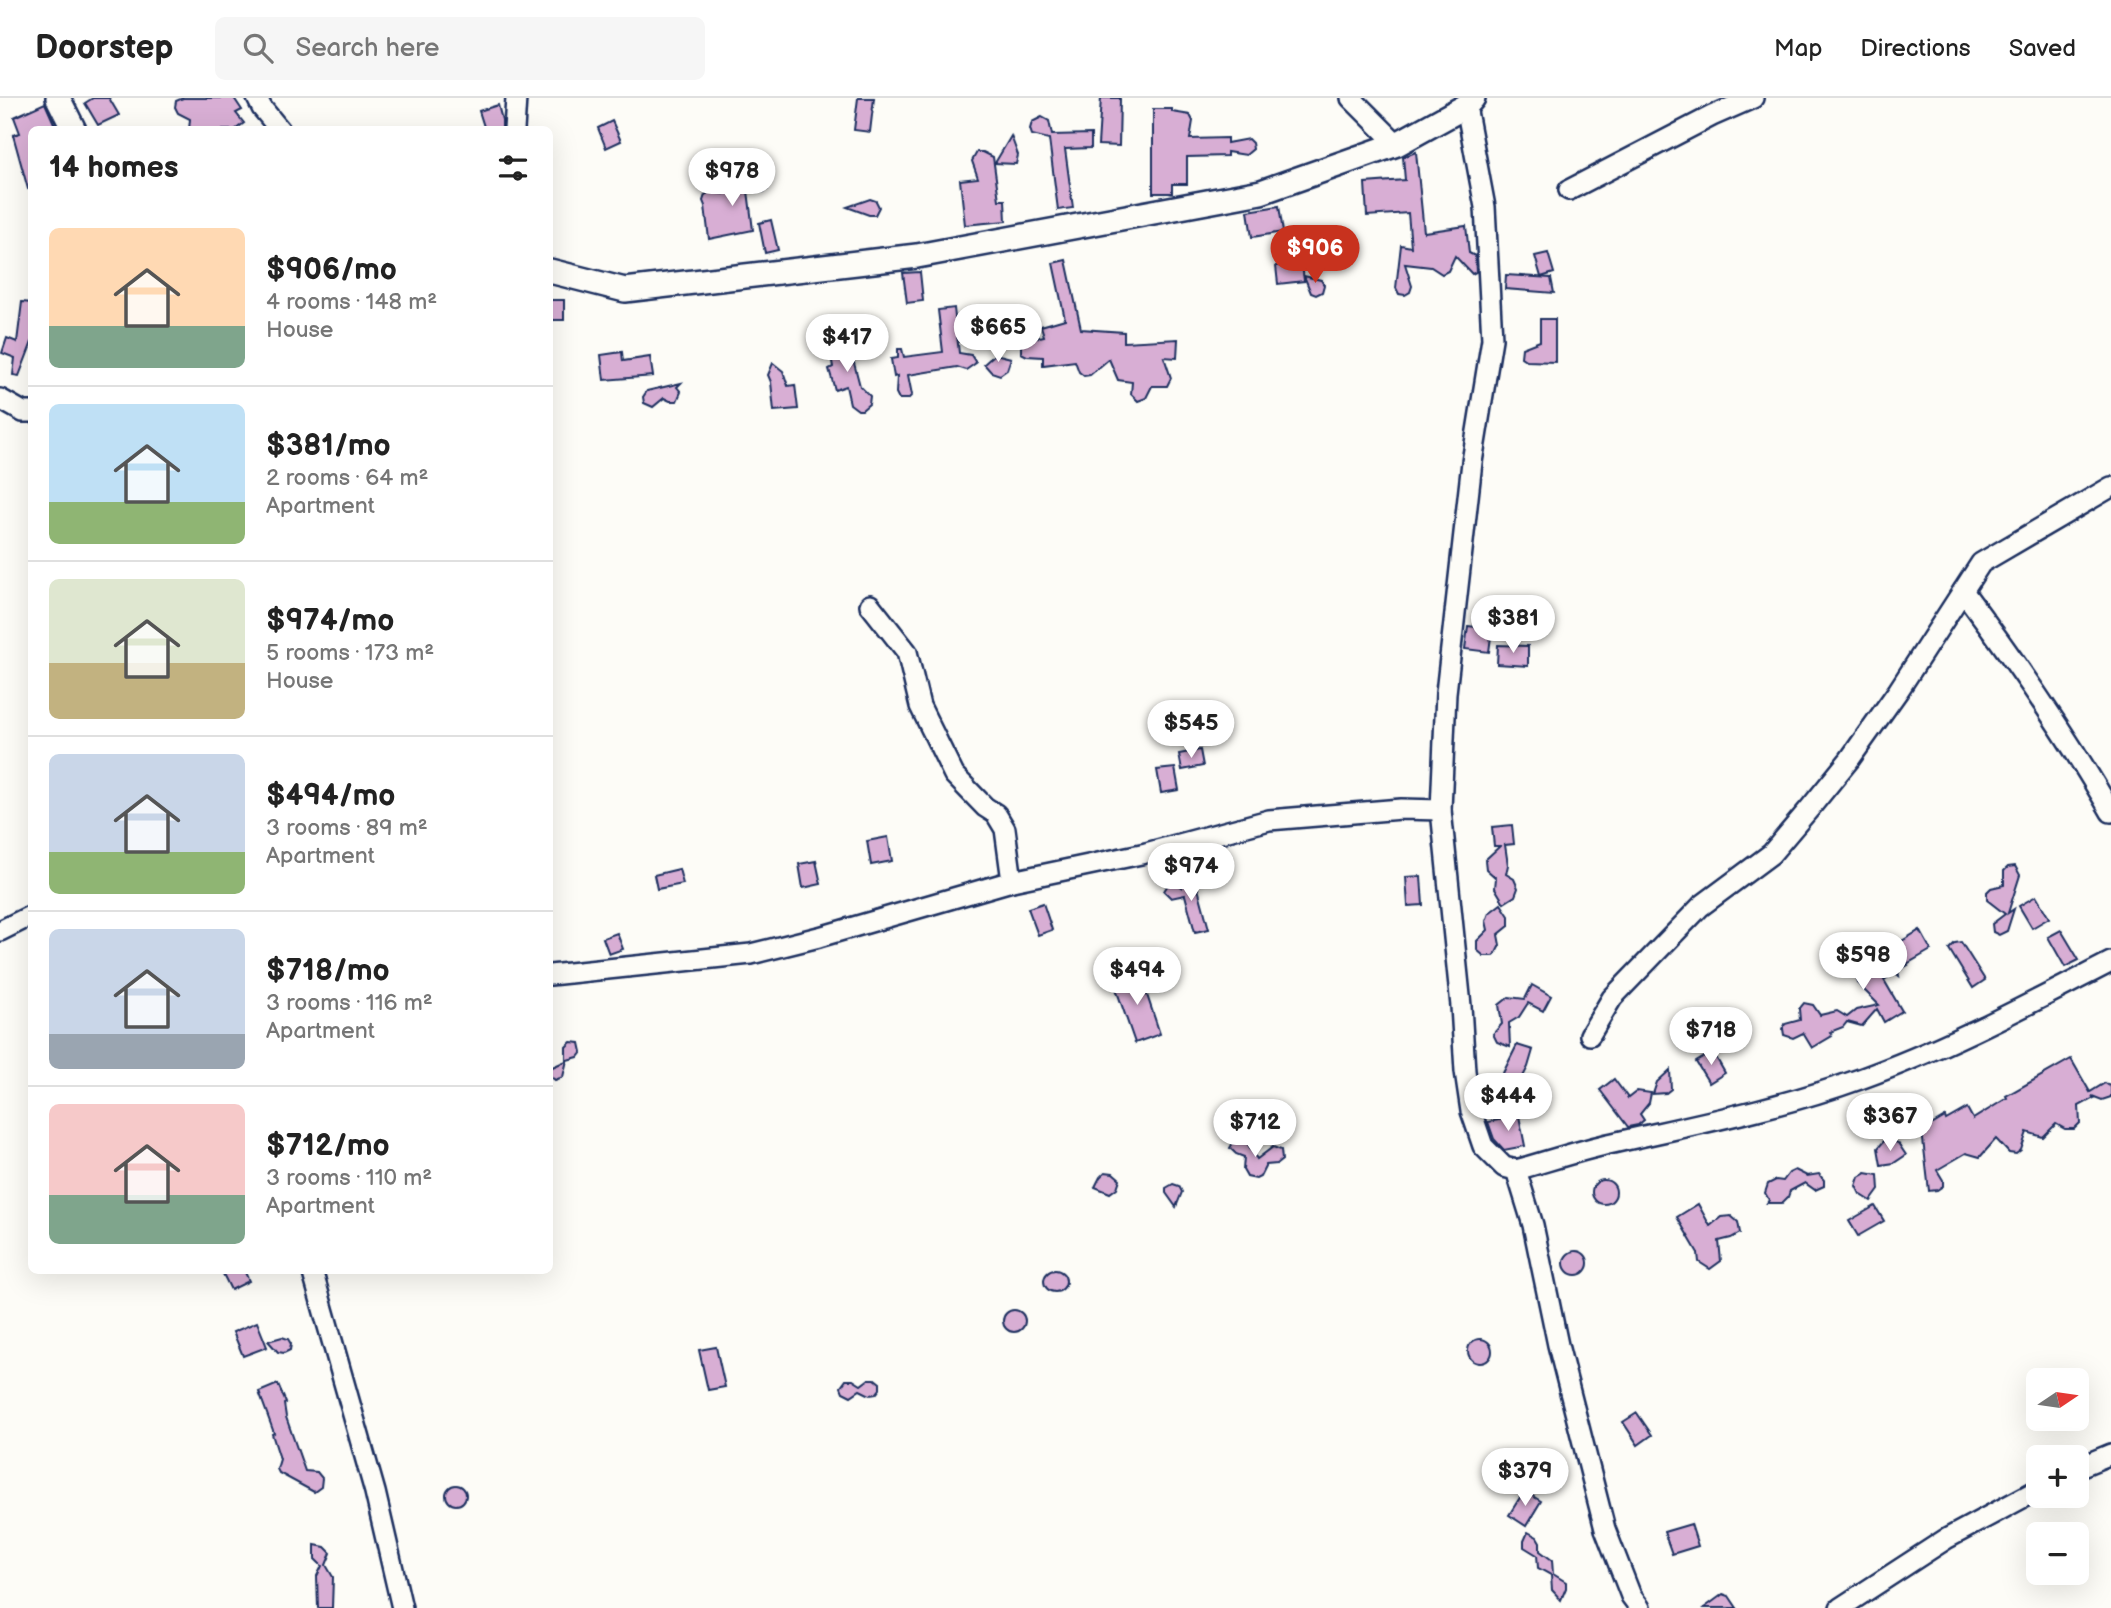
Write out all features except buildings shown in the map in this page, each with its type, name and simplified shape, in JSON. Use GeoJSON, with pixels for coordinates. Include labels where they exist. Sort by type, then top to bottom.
{"type":"FeatureCollection","features":[{"type":"Feature","properties":{"kind":"street"},"geometry":{"type":"LineString","coordinates":[[58,98],[72,126]]}},
{"type":"Feature","properties":{"kind":"street"},"geometry":{"type":"LineString","coordinates":[[257,98],[277,126]]}},
{"type":"Feature","properties":{"kind":"street"},"geometry":{"type":"LineString","coordinates":[[514,126],[516,98]]}},
{"type":"Feature","properties":{"kind":"street"},"geometry":{"type":"LineString","coordinates":[[1351,98],[1397,144]]}},
{"type":"Feature","properties":{"kind":"street"},"geometry":{"type":"LineString","coordinates":[[1569,190],[1712,116],[1754,98]]}},
{"type":"Feature","properties":{"kind":"street"},"geometry":{"type":"LineString","coordinates":[[553,272],[625,290],[917,256],[1261,192],[1397,144],[1470,102],[1485,206],[1492,339],[1472,462],[1446,693],[1441,810],[1465,1071],[1471,1111],[1483,1146],[1504,1167],[1516,1170],[1611,1144],[1706,1124],[1760,1109],[1861,1079],[1951,1043],[2109,968]]}},
{"type":"Feature","properties":{"kind":"street"},"geometry":{"type":"LineString","coordinates":[[0,399],[23,412],[28,412]]}},
{"type":"Feature","properties":{"kind":"street"},"geometry":{"type":"LineString","coordinates":[[1590,1035],[1612,998],[1701,905],[1771,854],[1810,808],[1849,760],[1898,691],[1981,563],[2111,487]]}},
{"type":"Feature","properties":{"kind":"street"},"geometry":{"type":"LineString","coordinates":[[1963,591],[2051,714],[2111,812]]}},
{"type":"Feature","properties":{"kind":"street"},"geometry":{"type":"LineString","coordinates":[[870,605],[907,652],[920,706],[954,775],[985,807],[996,814],[1000,821],[1004,829],[1012,881]]}},
{"type":"Feature","properties":{"kind":"street"},"geometry":{"type":"LineString","coordinates":[[553,975],[751,954],[1012,881],[1146,853],[1269,820],[1401,808],[1441,810]]}},
{"type":"Feature","properties":{"kind":"street"},"geometry":{"type":"LineString","coordinates":[[0,931],[28,917]]}},
{"type":"Feature","properties":{"kind":"street"},"geometry":{"type":"LineString","coordinates":[[1516,1170],[1533,1224],[1558,1345],[1605,1529],[1631,1597],[1640,1608]]}},
{"type":"Feature","properties":{"kind":"street"},"geometry":{"type":"LineString","coordinates":[[314,1274],[375,1492],[402,1608]]}},
{"type":"Feature","properties":{"kind":"street"},"geometry":{"type":"LineString","coordinates":[[2089,1463],[2111,1454]]}},
{"type":"Feature","properties":{"kind":"street"},"geometry":{"type":"LineString","coordinates":[[1840,1608],[1946,1539],[2026,1496]]}}]}
